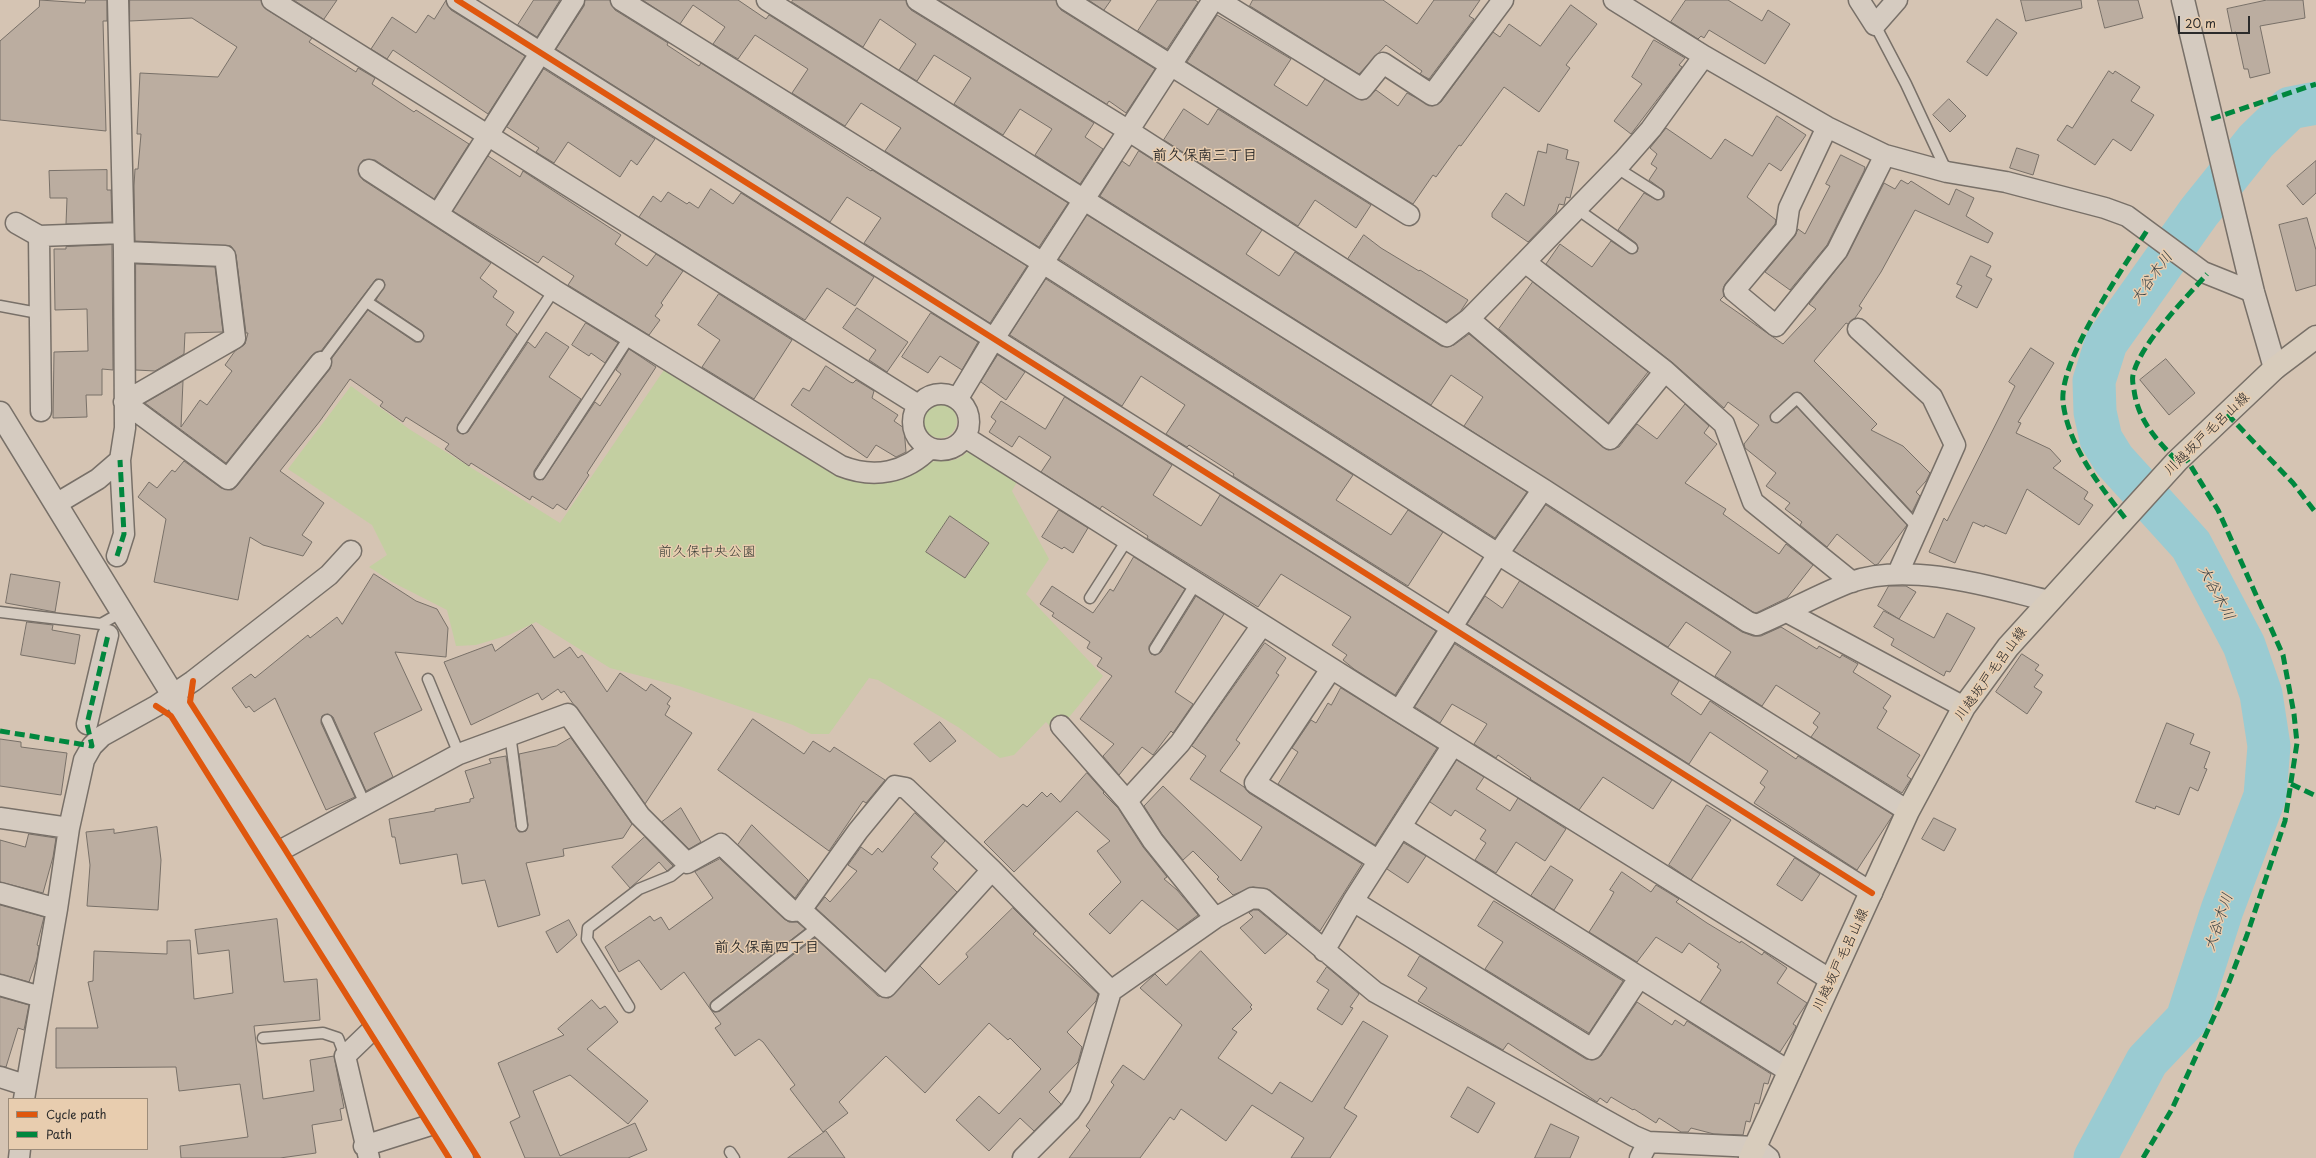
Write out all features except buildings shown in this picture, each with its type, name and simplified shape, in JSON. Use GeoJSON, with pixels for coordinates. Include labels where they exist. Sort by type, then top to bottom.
{"type":"FeatureCollection","features":[{"type":"Feature","properties":{"kind":"main road","name":"川越坂戸毛呂山線"},"geometry":{"type":"LineString","coordinates":[[1758,1154],[1790,1072],[1908,811],[1964,707],[2008,647],[2174,465],[2275,368],[2316,337]]}},
{"type":"Feature","properties":{"kind":"street"},"geometry":{"type":"LineString","coordinates":[[117,556],[124,534],[120,460],[124,428],[124,402],[123,242],[118,0]]}},
{"type":"Feature","properties":{"kind":"street"},"geometry":{"type":"LineString","coordinates":[[272,0],[918,405]]}},
{"type":"Feature","properties":{"kind":"street"},"geometry":{"type":"LineString","coordinates":[[457,0],[993,340],[1872,893]]}},
{"type":"Feature","properties":{"kind":"street"},"geometry":{"type":"LineString","coordinates":[[438,214],[574,0]]}},
{"type":"Feature","properties":{"kind":"street"},"geometry":{"type":"LineString","coordinates":[[621,0],[1044,263],[1498,554],[1908,811]]}},
{"type":"Feature","properties":{"kind":"street"},"geometry":{"type":"LineString","coordinates":[[767,0],[1543,489],[1748,622],[1757,625],[1852,582],[1898,573],[1976,583],[2049,601]]}},
{"type":"Feature","properties":{"kind":"street"},"geometry":{"type":"LineString","coordinates":[[917,0],[1129,132],[1448,336],[1468,319],[1617,168],[1652,129],[1704,56]]}},
{"type":"Feature","properties":{"kind":"street"},"geometry":{"type":"LineString","coordinates":[[1068,0],[1409,216]]}},
{"type":"Feature","properties":{"kind":"street"},"geometry":{"type":"LineString","coordinates":[[958,398],[993,340],[1172,66],[1213,0]]}},
{"type":"Feature","properties":{"kind":"street"},"geometry":{"type":"LineString","coordinates":[[1218,0],[1362,89],[1383,63],[1432,95],[1503,0]]}},
{"type":"Feature","properties":{"kind":"street"},"geometry":{"type":"LineString","coordinates":[[1614,0],[1704,56],[1827,127],[1885,155],[1947,172],[2006,182],[2105,208],[2127,216],[2203,272],[2253,292]]}},
{"type":"Feature","properties":{"kind":"street"},"geometry":{"type":"LineString","coordinates":[[1859,0],[1875,25],[1897,0]]}},
{"type":"Feature","properties":{"kind":"street"},"geometry":{"type":"LineString","coordinates":[[2183,0],[2253,292],[2275,368]]}},
{"type":"Feature","properties":{"kind":"street"},"geometry":{"type":"LineString","coordinates":[[1827,127],[1789,208],[1786,229],[1734,291],[1776,326],[1837,251],[1885,155]]}},
{"type":"Feature","properties":{"kind":"street"},"geometry":{"type":"LineString","coordinates":[[369,170],[554,290],[841,466],[854,471],[886,473],[905,468],[919,460],[930,448]]}},
{"type":"Feature","properties":{"kind":"street"},"geometry":{"type":"LineString","coordinates":[[16,223],[39,236],[123,242],[225,256],[235,338],[124,402]]}},
{"type":"Feature","properties":{"kind":"street"},"geometry":{"type":"LineString","coordinates":[[39,236],[38,313],[41,411]]}},
{"type":"Feature","properties":{"kind":"street"},"geometry":{"type":"LineString","coordinates":[[1525,262],[1665,371],[1724,424],[1753,502],[1852,582]]}},
{"type":"Feature","properties":{"kind":"street"},"geometry":{"type":"LineString","coordinates":[[1468,319],[1610,439],[1665,371]]}},
{"type":"Feature","properties":{"kind":"street"},"geometry":{"type":"LineString","coordinates":[[1858,329],[1932,397],[1955,445],[1898,573]]}},
{"type":"Feature","properties":{"kind":"street"},"geometry":{"type":"LineString","coordinates":[[124,402],[228,479],[320,362]]}},
{"type":"Feature","properties":{"kind":"street"},"geometry":{"type":"LineString","coordinates":[[933,394],[950,394],[958,398],[966,407],[969,418],[965,437],[957,446],[948,450],[939,451],[930,448],[918,438],[915,432],[913,424],[918,405],[925,397],[933,394]]}},
{"type":"Feature","properties":{"kind":"street"},"geometry":{"type":"LineString","coordinates":[[0,413],[172,695],[462,1158]]}},
{"type":"Feature","properties":{"kind":"street"},"geometry":{"type":"LineString","coordinates":[[965,437],[1399,712],[1831,980]]}},
{"type":"Feature","properties":{"kind":"street"},"geometry":{"type":"LineString","coordinates":[[56,504],[98,480],[120,460]]}},
{"type":"Feature","properties":{"kind":"street"},"geometry":{"type":"LineString","coordinates":[[1399,712],[1498,554],[1543,489]]}},
{"type":"Feature","properties":{"kind":"street"},"geometry":{"type":"LineString","coordinates":[[0,1077],[24,1092],[57,910],[69,828],[84,760],[92,746],[102,736],[193,681],[329,575],[351,551]]}},
{"type":"Feature","properties":{"kind":"street"},"geometry":{"type":"LineString","coordinates":[[1787,612],[1964,707]]}},
{"type":"Feature","properties":{"kind":"street"},"geometry":{"type":"LineString","coordinates":[[1128,801],[1180,743],[1262,625]]}},
{"type":"Feature","properties":{"kind":"street"},"geometry":{"type":"LineString","coordinates":[[88,724],[108,634]]}},
{"type":"Feature","properties":{"kind":"street"},"geometry":{"type":"LineString","coordinates":[[1331,669],[1255,783],[1379,861]]}},
{"type":"Feature","properties":{"kind":"street"},"geometry":{"type":"LineString","coordinates":[[272,855],[458,754],[568,714],[640,816],[687,863],[721,844],[792,911],[801,910],[858,831],[895,786],[906,788],[992,870],[1111,991]]}},
{"type":"Feature","properties":{"kind":"street"},"geometry":{"type":"LineString","coordinates":[[1061,726],[1128,801],[1153,841],[1215,918]]}},
{"type":"Feature","properties":{"kind":"street"},"geometry":{"type":"LineString","coordinates":[[1324,951],[1353,901],[1453,745]]}},
{"type":"Feature","properties":{"kind":"street"},"geometry":{"type":"LineString","coordinates":[[0,818],[69,828]]}},
{"type":"Feature","properties":{"kind":"street"},"geometry":{"type":"LineString","coordinates":[[1400,827],[1790,1072]]}},
{"type":"Feature","properties":{"kind":"street"},"geometry":{"type":"LineString","coordinates":[[801,910],[886,987],[992,870]]}},
{"type":"Feature","properties":{"kind":"street"},"geometry":{"type":"LineString","coordinates":[[0,893],[57,910]]}},
{"type":"Feature","properties":{"kind":"street"},"geometry":{"type":"LineString","coordinates":[[1023,1158],[1070,1111],[1080,1096],[1111,991],[1215,918],[1252,898],[1263,899],[1375,992],[1634,1136],[1644,1150],[1758,1154]]}},
{"type":"Feature","properties":{"kind":"street"},"geometry":{"type":"LineString","coordinates":[[1353,901],[1592,1049],[1639,978]]}},
{"type":"Feature","properties":{"kind":"street"},"geometry":{"type":"LineString","coordinates":[[0,985],[41,997]]}},
{"type":"Feature","properties":{"kind":"street"},"geometry":{"type":"LineString","coordinates":[[380,1026],[345,1056],[366,1152],[440,1122]]}},
{"type":"Feature","properties":{"kind":"lane"},"geometry":{"type":"LineString","coordinates":[[1875,25],[1906,84],[1947,172]]}},
{"type":"Feature","properties":{"kind":"lane"},"geometry":{"type":"LineString","coordinates":[[1617,168],[1658,194]]}},
{"type":"Feature","properties":{"kind":"lane"},"geometry":{"type":"LineString","coordinates":[[1577,209],[1632,248]]}},
{"type":"Feature","properties":{"kind":"lane"},"geometry":{"type":"LineString","coordinates":[[320,362],[379,285]]}},
{"type":"Feature","properties":{"kind":"lane"},"geometry":{"type":"LineString","coordinates":[[463,428],[554,290]]}},
{"type":"Feature","properties":{"kind":"lane"},"geometry":{"type":"LineString","coordinates":[[367,302],[418,336]]}},
{"type":"Feature","properties":{"kind":"lane"},"geometry":{"type":"LineString","coordinates":[[0,306],[38,313]]}},
{"type":"Feature","properties":{"kind":"lane"},"geometry":{"type":"LineString","coordinates":[[540,474],[630,336]]}},
{"type":"Feature","properties":{"kind":"lane"},"geometry":{"type":"LineString","coordinates":[[1776,417],[1797,398],[1918,528]]}},
{"type":"Feature","properties":{"kind":"lane"},"geometry":{"type":"LineString","coordinates":[[1090,598],[1127,540]]}},
{"type":"Feature","properties":{"kind":"lane"},"geometry":{"type":"LineString","coordinates":[[1155,649],[1196,582]]}},
{"type":"Feature","properties":{"kind":"lane"},"geometry":{"type":"LineString","coordinates":[[0,612],[101,624],[122,612]]}},
{"type":"Feature","properties":{"kind":"lane"},"geometry":{"type":"LineString","coordinates":[[428,679],[458,754]]}},
{"type":"Feature","properties":{"kind":"lane"},"geometry":{"type":"LineString","coordinates":[[328,720],[365,804]]}},
{"type":"Feature","properties":{"kind":"lane"},"geometry":{"type":"LineString","coordinates":[[510,734],[522,826]]}},
{"type":"Feature","properties":{"kind":"lane"},"geometry":{"type":"LineString","coordinates":[[629,1007],[587,939],[588,928],[639,888],[671,876],[687,863]]}},
{"type":"Feature","properties":{"kind":"lane"},"geometry":{"type":"LineString","coordinates":[[716,1006],[818,927]]}},
{"type":"Feature","properties":{"kind":"lane"},"geometry":{"type":"LineString","coordinates":[[263,1038],[323,1033],[338,1038],[345,1056]]}},
{"type":"Feature","properties":{"kind":"green space","name":"前久保中央公園"},"geometry":{"type":"Polygon","coordinates":[[[666,367],[849,478],[871,481],[900,479],[910,475],[928,463],[955,460],[970,450],[1018,480],[1012,491],[1049,559],[1026,594],[1103,676],[1056,733],[1046,722],[1014,755],[1000,758],[958,727],[878,680],[869,678],[829,734],[811,734],[793,725],[679,686],[610,668],[536,622],[509,635],[476,645],[456,646],[447,610],[392,582],[369,567],[387,555],[372,525],[288,469],[351,386],[409,429],[560,523],[666,367]]]}},
{"type":"Feature","properties":{"kind":"green space"},"geometry":{"type":"Polygon","coordinates":[[[937,404],[943,404],[947,405],[954,411],[957,421],[956,428],[950,435],[943,438],[937,438],[933,437],[926,431],[923,424],[923,418],[924,414],[930,407],[937,404]]]}},
{"type":"Feature","properties":{"kind":"waterway","name":"大谷木川"},"geometry":{"type":"LineString","coordinates":[[2095,1158],[2147,1061],[2187,1019],[2222,910],[2265,796],[2269,746],[2261,694],[2244,645],[2191,545],[2114,460],[2101,439],[2095,412],[2094,381],[2106,343],[2199,212],[2256,141],[2290,108],[2316,103]]}},
{"type":"Feature","properties":{"kind":"marked path"},"geometry":{"type":"LineString","coordinates":[[2211,119],[2316,84]]}},
{"type":"Feature","properties":{"kind":"marked path"},"geometry":{"type":"LineString","coordinates":[[2125,518],[2086,464],[2071,434],[2063,402],[2065,384],[2071,362],[2082,338],[2110,289],[2148,229]]}},
{"type":"Feature","properties":{"kind":"marked path"},"geometry":{"type":"LineString","coordinates":[[2177,461],[2162,445],[2144,421],[2136,401],[2133,377],[2137,363],[2144,350],[2164,322],[2207,274]]}},
{"type":"Feature","properties":{"kind":"marked path"},"geometry":{"type":"LineString","coordinates":[[2227,414],[2293,483],[2316,513]]}},
{"type":"Feature","properties":{"kind":"marked path"},"geometry":{"type":"LineString","coordinates":[[2143,1158],[2172,1109],[2226,990],[2247,935],[2285,821],[2297,743],[2294,714],[2283,655],[2218,510],[2184,455]]}},
{"type":"Feature","properties":{"kind":"marked path"},"geometry":{"type":"LineString","coordinates":[[117,556],[124,534],[120,460]]}},
{"type":"Feature","properties":{"kind":"marked path"},"geometry":{"type":"LineString","coordinates":[[0,731],[92,746],[87,724],[108,635]]}},
{"type":"Feature","properties":{"kind":"marked path"},"geometry":{"type":"LineString","coordinates":[[2291,784],[2316,796]]}},
{"type":"Feature","properties":{"kind":"cycle path"},"geometry":{"type":"LineString","coordinates":[[457,0],[1872,893]]}},
{"type":"Feature","properties":{"kind":"cycle path"},"geometry":{"type":"LineString","coordinates":[[193,681],[190,702],[284,848],[478,1158]]}},
{"type":"Feature","properties":{"kind":"cycle path"},"geometry":{"type":"LineString","coordinates":[[156,706],[171,716],[449,1158]]}},
{"type":"Feature","properties":{"kind":"district","name":"前久保南三丁目"},"geometry":{"type":"Point","coordinates":[1205,156]}},
{"type":"Feature","properties":{"kind":"district","name":"前久保南四丁目"},"geometry":{"type":"Point","coordinates":[767,948]}}]}
